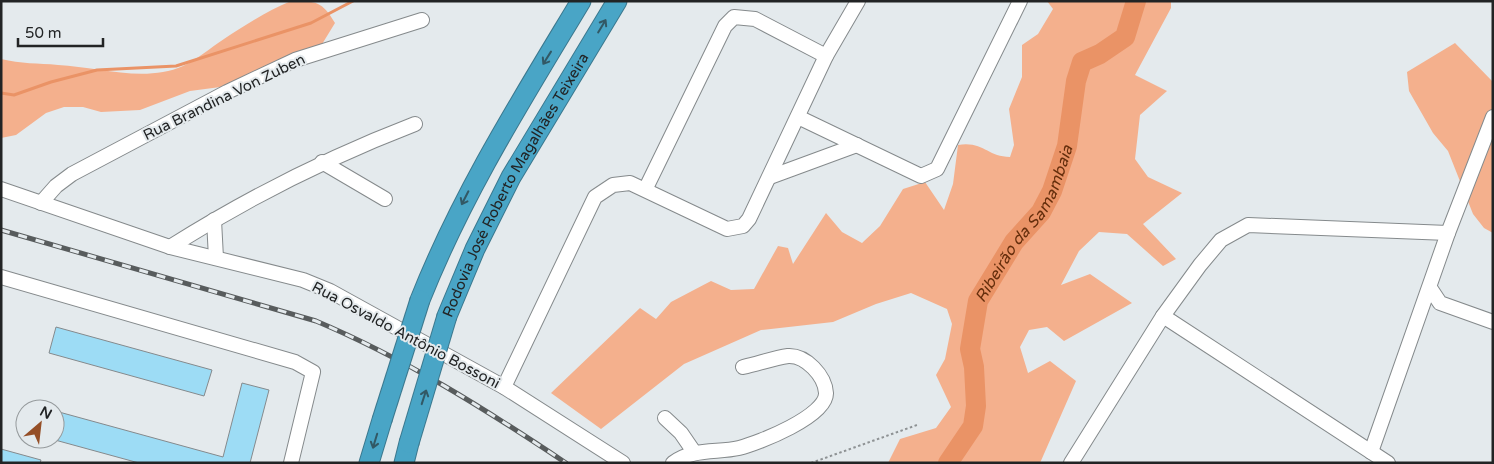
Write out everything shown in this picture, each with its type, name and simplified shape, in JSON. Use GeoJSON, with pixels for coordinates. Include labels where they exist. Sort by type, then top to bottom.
{"type":"FeatureCollection","features":[{"type":"Feature","properties":{"kind":"highway"},"geometry":{"type":"LineString","coordinates":[[369,463],[420,300],[441,248],[491,150],[581,1]]}},
{"type":"Feature","properties":{"kind":"highway","name":"Rodovia José Roberto Magalhães Teixeira"},"geometry":{"type":"LineString","coordinates":[[404,463],[447,316],[475,249],[511,177],[617,1]]}},
{"type":"Feature","properties":{"kind":"street"},"geometry":{"type":"LineString","coordinates":[[504,387],[595,197],[613,185],[630,183],[646,188],[727,229],[743,226],[750,219],[826,56],[858,1]]}},
{"type":"Feature","properties":{"kind":"street"},"geometry":{"type":"LineString","coordinates":[[798,117],[921,176],[937,169],[1020,1]]}},
{"type":"Feature","properties":{"kind":"street"},"geometry":{"type":"LineString","coordinates":[[646,188],[725,26],[734,17],[754,19],[826,56]]}},
{"type":"Feature","properties":{"kind":"street","name":"Rua Brandina Von Zuben"},"geometry":{"type":"LineString","coordinates":[[41,203],[56,186],[72,174],[228,92],[295,60],[422,20]]}},
{"type":"Feature","properties":{"kind":"street"},"geometry":{"type":"LineString","coordinates":[[1371,452],[1448,233],[1493,118]]}},
{"type":"Feature","properties":{"kind":"street"},"geometry":{"type":"LineString","coordinates":[[170,247],[214,220],[322,162],[415,124]]}},
{"type":"Feature","properties":{"kind":"street"},"geometry":{"type":"LineString","coordinates":[[770,177],[857,145]]}},
{"type":"Feature","properties":{"kind":"street"},"geometry":{"type":"LineString","coordinates":[[322,162],[385,199]]}},
{"type":"Feature","properties":{"kind":"street","name":"Rua Osvaldo Antônio Bossoni"},"geometry":{"type":"LineString","coordinates":[[1,189],[170,247],[304,280],[330,291],[504,387],[623,463]]}},
{"type":"Feature","properties":{"kind":"street"},"geometry":{"type":"LineString","coordinates":[[214,220],[216,258]]}},
{"type":"Feature","properties":{"kind":"street"},"geometry":{"type":"LineString","coordinates":[[1070,463],[1163,316],[1200,265],[1221,240],[1248,225],[1448,233]]}},
{"type":"Feature","properties":{"kind":"street"},"geometry":{"type":"LineString","coordinates":[[1,277],[296,362],[313,372],[291,463]]}},
{"type":"Feature","properties":{"kind":"street"},"geometry":{"type":"LineString","coordinates":[[1430,288],[1440,304],[1493,322]]}},
{"type":"Feature","properties":{"kind":"street"},"geometry":{"type":"LineString","coordinates":[[1163,316],[1388,463]]}},
{"type":"Feature","properties":{"kind":"street"},"geometry":{"type":"LineString","coordinates":[[673,463],[694,452],[740,448],[777,434],[821,408],[826,394],[823,381],[816,369],[804,361],[790,356],[743,367]]}},
{"type":"Feature","properties":{"kind":"street"},"geometry":{"type":"LineString","coordinates":[[664,418],[681,433],[694,452]]}},
{"type":"Feature","properties":{"kind":"path"},"geometry":{"type":"LineString","coordinates":[[811,463],[917,425]]}},
{"type":"Feature","properties":{"kind":"shaded area"},"geometry":{"type":"Polygon","coordinates":[[[291,1],[307,1],[322,6],[335,23],[316,54],[228,86],[190,91],[140,110],[101,112],[83,107],[64,107],[46,113],[16,135],[1,138],[1,59],[121,73],[137,74],[168,71],[183,66],[199,57],[248,23],[291,1]]]}},
{"type":"Feature","properties":{"kind":"shaded area"},"geometry":{"type":"Polygon","coordinates":[[[1047,1],[1171,1],[1171,8],[1135,75],[1167,91],[1140,115],[1135,159],[1148,177],[1182,193],[1143,224],[1176,259],[1163,266],[1127,234],[1099,232],[1079,251],[1061,285],[1090,274],[1132,303],[1064,341],[1047,327],[1029,330],[1020,347],[1028,373],[1050,361],[1076,381],[1040,463],[888,463],[900,439],[936,428],[951,407],[936,375],[945,359],[952,324],[947,309],[911,293],[876,304],[833,322],[761,330],[684,364],[601,429],[551,393],[640,308],[656,319],[671,302],[711,281],[731,290],[754,289],[778,246],[788,248],[793,264],[826,213],[842,232],[862,243],[880,226],[903,189],[925,182],[944,210],[953,184],[958,145],[974,145],[996,155],[1010,157],[1014,145],[1009,109],[1022,77],[1022,45],[1038,34],[1053,9],[1047,1]]]}},
{"type":"Feature","properties":{"kind":"shaded area"},"geometry":{"type":"Polygon","coordinates":[[[1455,43],[1493,82],[1493,233],[1484,228],[1473,214],[1448,151],[1433,133],[1409,91],[1407,72],[1455,43]]]}},
{"type":"Feature","properties":{"kind":"building"},"geometry":{"type":"Polygon","coordinates":[[[56,327],[212,370],[204,396],[49,353],[56,327]]]}},
{"type":"Feature","properties":{"kind":"building"},"geometry":{"type":"Polygon","coordinates":[[[242,383],[269,390],[250,463],[139,463],[65,443],[65,414],[223,457],[242,383]]]}},
{"type":"Feature","properties":{"kind":"building"},"geometry":{"type":"Polygon","coordinates":[[[1,449],[41,460],[40,463],[1,463],[1,449]]]}},
{"type":"Feature","properties":{"kind":"waterway"},"geometry":{"type":"LineString","coordinates":[[1,93],[14,95],[51,82],[97,70],[176,66],[311,23],[353,1]]}},
{"type":"Feature","properties":{"kind":"waterway","name":"Ribeirão da Samambaia"},"geometry":{"type":"LineString","coordinates":[[948,463],[973,426],[976,406],[974,367],[970,349],[978,301],[1014,242],[1041,212],[1052,191],[1067,146],[1076,81],[1082,62],[1100,54],[1125,37],[1136,1]]}},
{"type":"Feature","properties":{"kind":"railway"},"geometry":{"type":"LineString","coordinates":[[1,230],[316,321],[413,368],[505,423],[566,463]]}}]}
